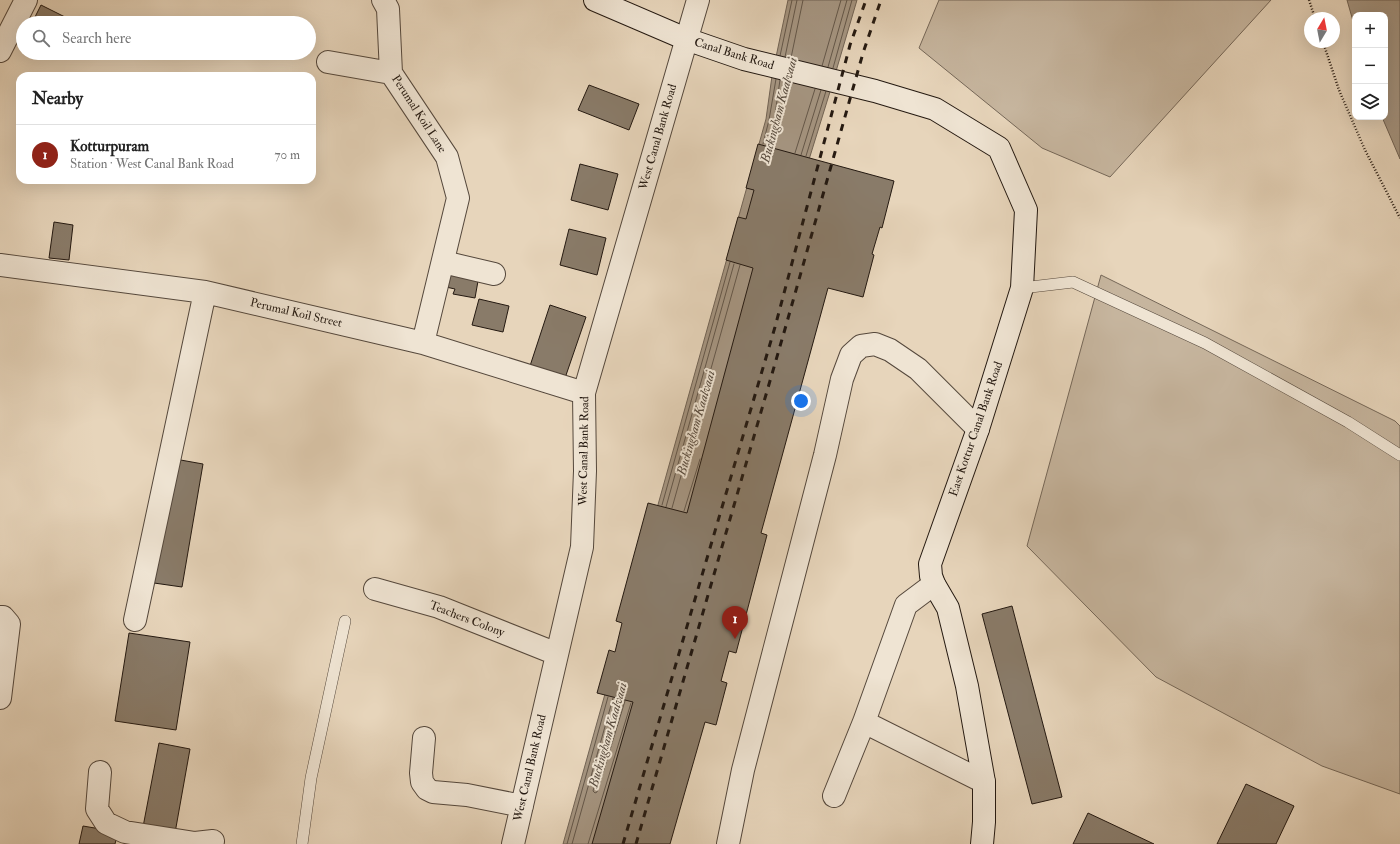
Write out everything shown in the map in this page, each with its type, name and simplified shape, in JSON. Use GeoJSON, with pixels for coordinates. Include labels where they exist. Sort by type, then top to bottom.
{"type":"FeatureCollection","features":[{"type":"Feature","properties":{"kind":"street"},"geometry":{"type":"LineString","coordinates":[[18,16],[26,0]]}},
{"type":"Feature","properties":{"kind":"street","name":"Perumal Koil Lane"},"geometry":{"type":"LineString","coordinates":[[383,0],[388,9],[391,73],[447,157],[458,198],[423,343]]}},
{"type":"Feature","properties":{"kind":"street","name":"Canal Bank Road"},"geometry":{"type":"LineString","coordinates":[[595,0],[686,39],[744,59],[875,91]]}},
{"type":"Feature","properties":{"kind":"street","name":"West Canal Bank Road"},"geometry":{"type":"LineString","coordinates":[[513,844],[582,547],[585,471],[584,393],[698,0]]}},
{"type":"Feature","properties":{"kind":"street"},"geometry":{"type":"LineString","coordinates":[[0,51],[16,20]]}},
{"type":"Feature","properties":{"kind":"street"},"geometry":{"type":"LineString","coordinates":[[328,62],[391,73]]}},
{"type":"Feature","properties":{"kind":"street","name":"East Kottur Canal Bank Road"},"geometry":{"type":"LineString","coordinates":[[875,91],[935,109],[999,148],[1026,210],[1022,288],[978,429],[930,564],[931,576],[934,584],[948,608],[967,686],[984,782],[984,822],[982,844]]}},
{"type":"Feature","properties":{"kind":"street"},"geometry":{"type":"LineString","coordinates":[[443,262],[494,274]]}},
{"type":"Feature","properties":{"kind":"street","name":"Perumal Koil Street"},"geometry":{"type":"LineString","coordinates":[[0,265],[205,292],[423,343],[584,393]]}},
{"type":"Feature","properties":{"kind":"street"},"geometry":{"type":"LineString","coordinates":[[135,620],[205,292]]}},
{"type":"Feature","properties":{"kind":"street"},"geometry":{"type":"LineString","coordinates":[[728,844],[742,770],[825,455],[842,379],[851,355],[860,346],[875,344],[890,350],[918,369],[978,429]]}},
{"type":"Feature","properties":{"kind":"street"},"geometry":{"type":"LineString","coordinates":[[834,796],[864,722],[906,605],[934,584]]}},
{"type":"Feature","properties":{"kind":"street","name":"Teachers Colony"},"geometry":{"type":"LineString","coordinates":[[375,589],[439,607],[556,654]]}},
{"type":"Feature","properties":{"kind":"street"},"geometry":{"type":"LineString","coordinates":[[0,617],[4,617],[9,624],[0,698]]}},
{"type":"Feature","properties":{"kind":"street"},"geometry":{"type":"LineString","coordinates":[[864,722],[984,782]]}},
{"type":"Feature","properties":{"kind":"street"},"geometry":{"type":"LineString","coordinates":[[424,738],[422,782],[427,789],[433,792],[467,795],[522,806]]}},
{"type":"Feature","properties":{"kind":"street"},"geometry":{"type":"LineString","coordinates":[[100,772],[97,808],[106,823],[124,838],[195,843],[213,841]]}},
{"type":"Feature","properties":{"kind":"lane"},"geometry":{"type":"LineString","coordinates":[[1022,288],[1072,282],[1205,343],[1348,422],[1400,455]]}},
{"type":"Feature","properties":{"kind":"lane"},"geometry":{"type":"LineString","coordinates":[[302,844],[313,770],[345,621]]}},
{"type":"Feature","properties":{"kind":"path"},"geometry":{"type":"LineString","coordinates":[[1309,0],[1313,12]]}},
{"type":"Feature","properties":{"kind":"path"},"geometry":{"type":"LineString","coordinates":[[1325,48],[1339,90],[1365,150],[1400,218]]}},
{"type":"Feature","properties":{"kind":"shaded area"},"geometry":{"type":"Polygon","coordinates":[[[939,0],[1271,0],[1110,177],[1042,148],[919,48],[939,0]]]}},
{"type":"Feature","properties":{"kind":"shaded area"},"geometry":{"type":"Polygon","coordinates":[[[1101,275],[1395,421],[1400,426],[1400,794],[1322,766],[1156,677],[1027,546],[1101,275]]]}},
{"type":"Feature","properties":{"kind":"water","name":"Buckingham Kaalvaai"},"geometry":{"type":"Polygon","coordinates":[[[788,0],[857,0],[829,95],[597,844],[563,844],[766,119],[772,76],[788,0]]]}},
{"type":"Feature","properties":{"kind":"water"},"geometry":{"type":"Polygon","coordinates":[[[1347,0],[1400,0],[1400,159],[1383,120],[1388,120],[1388,12],[1352,12],[1352,18],[1347,0]]]}},
{"type":"Feature","properties":{"kind":"building"},"geometry":{"type":"Polygon","coordinates":[[[41,5],[63,16],[36,16],[41,5]]]}},
{"type":"Feature","properties":{"kind":"building"},"geometry":{"type":"Polygon","coordinates":[[[589,85],[639,104],[629,130],[578,110],[589,85]]]}},
{"type":"Feature","properties":{"kind":"building"},"geometry":{"type":"Polygon","coordinates":[[[758,144],[894,181],[882,228],[880,227],[872,254],[874,255],[863,297],[828,288],[761,533],[767,535],[736,653],[729,651],[721,681],[727,683],[716,725],[705,722],[670,844],[592,844],[633,702],[597,693],[609,650],[615,652],[622,623],[616,621],[648,503],[687,513],[753,268],[726,260],[738,217],[746,219],[754,190],[746,188],[758,144]]]}},
{"type":"Feature","properties":{"kind":"building"},"geometry":{"type":"Polygon","coordinates":[[[580,164],[618,174],[608,210],[571,200],[580,164]]]}},
{"type":"Feature","properties":{"kind":"building"},"geometry":{"type":"Polygon","coordinates":[[[54,222],[73,225],[69,260],[49,258],[54,222]]]}},
{"type":"Feature","properties":{"kind":"building"},"geometry":{"type":"Polygon","coordinates":[[[569,229],[606,238],[597,275],[560,265],[569,229]]]}},
{"type":"Feature","properties":{"kind":"building"},"geometry":{"type":"Polygon","coordinates":[[[450,267],[478,281],[475,298],[453,294],[455,289],[446,287],[450,267]]]}},
{"type":"Feature","properties":{"kind":"building"},"geometry":{"type":"Polygon","coordinates":[[[479,299],[509,306],[503,332],[472,325],[479,299]]]}},
{"type":"Feature","properties":{"kind":"building"},"geometry":{"type":"Polygon","coordinates":[[[550,305],[586,317],[564,381],[529,369],[550,305]]]}},
{"type":"Feature","properties":{"kind":"building"},"geometry":{"type":"Polygon","coordinates":[[[175,459],[203,464],[182,587],[154,583],[175,459]]]}},
{"type":"Feature","properties":{"kind":"building"},"geometry":{"type":"Polygon","coordinates":[[[1012,606],[1062,797],[1032,804],[982,614],[1012,606]]]}},
{"type":"Feature","properties":{"kind":"building"},"geometry":{"type":"Polygon","coordinates":[[[129,633],[190,642],[176,730],[115,721],[129,633]]]}},
{"type":"Feature","properties":{"kind":"building"},"geometry":{"type":"Polygon","coordinates":[[[159,743],[190,749],[175,833],[143,827],[159,743]]]}},
{"type":"Feature","properties":{"kind":"building"},"geometry":{"type":"Polygon","coordinates":[[[1246,784],[1294,806],[1276,844],[1217,844],[1246,784]]]}},
{"type":"Feature","properties":{"kind":"building"},"geometry":{"type":"Polygon","coordinates":[[[1088,813],[1154,844],[1073,844],[1088,813]]]}},
{"type":"Feature","properties":{"kind":"building"},"geometry":{"type":"Polygon","coordinates":[[[83,826],[118,832],[115,844],[79,844],[83,826]]]}},
{"type":"Feature","properties":{"kind":"railway"},"geometry":{"type":"LineString","coordinates":[[623,844],[775,327],[850,45],[866,0]]}},
{"type":"Feature","properties":{"kind":"railway"},"geometry":{"type":"LineString","coordinates":[[636,844],[863,53],[881,0]]}},
{"type":"Feature","properties":{"kind":"place","name":"Kotturpuram"},"geometry":{"type":"Point","coordinates":[735,639]}}]}
